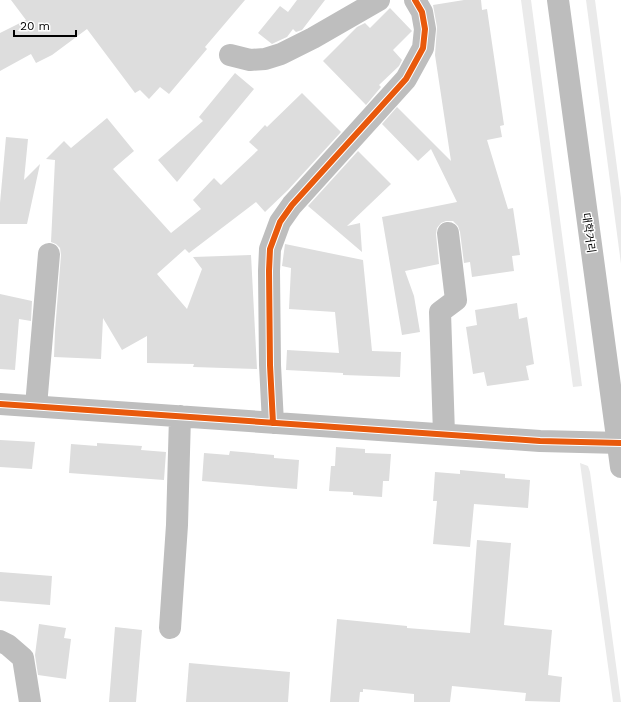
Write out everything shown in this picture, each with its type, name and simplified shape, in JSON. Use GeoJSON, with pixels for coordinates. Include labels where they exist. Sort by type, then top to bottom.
{"type":"FeatureCollection","features":[{"type":"Feature","properties":{"kind":"main road","name":"대학거리"},"geometry":{"type":"LineString","coordinates":[[558,0],[579,164],[620,443],[621,467]]}},
{"type":"Feature","properties":{"kind":"street"},"geometry":{"type":"LineString","coordinates":[[230,55],[250,60],[265,59],[281,54],[313,38],[379,0]]}},
{"type":"Feature","properties":{"kind":"street"},"geometry":{"type":"LineString","coordinates":[[273,423],[270,365],[269,271],[270,249],[275,234],[280,222],[292,205],[406,79],[423,48],[425,29],[422,12],[415,0]]}},
{"type":"Feature","properties":{"kind":"street"},"geometry":{"type":"LineString","coordinates":[[444,434],[440,312],[456,300],[448,233]]}},
{"type":"Feature","properties":{"kind":"street"},"geometry":{"type":"LineString","coordinates":[[36,406],[49,254]]}},
{"type":"Feature","properties":{"kind":"street"},"geometry":{"type":"LineString","coordinates":[[0,404],[540,441],[620,443]]}},
{"type":"Feature","properties":{"kind":"street"},"geometry":{"type":"LineString","coordinates":[[170,628],[177,526],[180,416]]}},
{"type":"Feature","properties":{"kind":"street"},"geometry":{"type":"LineString","coordinates":[[0,641],[8,645],[23,658],[30,702]]}},
{"type":"Feature","properties":{"kind":"shaded area"},"geometry":{"type":"Polygon","coordinates":[[[521,0],[531,0],[582,386],[573,387],[521,0]]]}},
{"type":"Feature","properties":{"kind":"shaded area"},"geometry":{"type":"Polygon","coordinates":[[[586,0],[595,0],[621,198],[621,264],[586,0]]]}},
{"type":"Feature","properties":{"kind":"shaded area"},"geometry":{"type":"Polygon","coordinates":[[[580,463],[588,466],[590,472],[621,702],[613,702],[580,463]]]}},
{"type":"Feature","properties":{"kind":"building"},"geometry":{"type":"Polygon","coordinates":[[[11,0],[245,0],[205,47],[207,49],[169,94],[160,87],[149,99],[140,90],[135,93],[87,29],[52,55],[36,63],[31,54],[0,71],[0,33],[26,20],[11,0]]]}},
{"type":"Feature","properties":{"kind":"building"},"geometry":{"type":"Polygon","coordinates":[[[297,0],[325,0],[302,30],[296,32],[293,29],[287,37],[272,44],[258,33],[280,6],[288,12],[297,0]]]}},
{"type":"Feature","properties":{"kind":"building"},"geometry":{"type":"Polygon","coordinates":[[[464,0],[481,0],[482,10],[487,9],[504,125],[500,126],[502,137],[487,140],[508,209],[513,208],[520,255],[512,256],[514,271],[472,277],[470,262],[464,263],[458,226],[453,221],[441,223],[437,228],[436,234],[439,264],[405,271],[414,296],[420,332],[402,335],[382,217],[457,202],[431,149],[418,161],[382,124],[397,107],[451,161],[435,55],[437,27],[433,5],[464,0]]]}},
{"type":"Feature","properties":{"kind":"building"},"geometry":{"type":"Polygon","coordinates":[[[390,8],[412,31],[393,50],[402,60],[399,66],[379,85],[381,87],[366,105],[323,61],[357,27],[365,23],[370,28],[390,8]]]}},
{"type":"Feature","properties":{"kind":"building"},"geometry":{"type":"Polygon","coordinates":[[[235,73],[254,89],[177,182],[158,160],[203,121],[199,117],[235,73]]]}},
{"type":"Feature","properties":{"kind":"building"},"geometry":{"type":"Polygon","coordinates":[[[302,93],[341,132],[288,190],[265,212],[256,202],[189,253],[185,249],[157,274],[187,309],[202,269],[193,257],[251,255],[257,369],[193,367],[194,364],[147,363],[147,336],[122,350],[103,318],[101,359],[54,357],[61,255],[60,248],[51,242],[55,160],[46,159],[64,141],[71,148],[107,118],[134,151],[113,169],[171,233],[201,209],[193,200],[214,178],[221,185],[258,150],[249,142],[265,125],[267,127],[302,93]]]}},
{"type":"Feature","properties":{"kind":"building"},"geometry":{"type":"Polygon","coordinates":[[[6,137],[28,139],[24,180],[40,164],[27,224],[0,224],[0,203],[6,137]]]}},
{"type":"Feature","properties":{"kind":"building"},"geometry":{"type":"Polygon","coordinates":[[[358,151],[391,184],[347,226],[360,223],[362,252],[308,206],[358,151]]]}},
{"type":"Feature","properties":{"kind":"building"},"geometry":{"type":"Polygon","coordinates":[[[285,244],[363,260],[372,351],[401,352],[400,377],[343,375],[343,373],[286,370],[287,350],[339,353],[335,312],[289,309],[291,268],[282,266],[285,244]]]}},
{"type":"Feature","properties":{"kind":"building"},"geometry":{"type":"Polygon","coordinates":[[[0,294],[32,301],[31,321],[19,319],[15,370],[0,369],[0,294]]]}},
{"type":"Feature","properties":{"kind":"building"},"geometry":{"type":"Polygon","coordinates":[[[517,303],[519,319],[527,317],[534,364],[526,366],[529,380],[487,386],[484,372],[473,374],[466,327],[477,325],[475,310],[517,303]]]}},
{"type":"Feature","properties":{"kind":"building"},"geometry":{"type":"Polygon","coordinates":[[[0,440],[35,442],[32,469],[0,467],[0,440]]]}},
{"type":"Feature","properties":{"kind":"building"},"geometry":{"type":"Polygon","coordinates":[[[97,443],[142,446],[141,450],[166,452],[164,480],[69,473],[71,444],[97,446],[97,443]]]}},
{"type":"Feature","properties":{"kind":"building"},"geometry":{"type":"Polygon","coordinates":[[[336,447],[365,449],[365,453],[391,454],[389,481],[383,481],[382,497],[353,495],[353,492],[329,491],[331,466],[335,466],[336,447]]]}},
{"type":"Feature","properties":{"kind":"building"},"geometry":{"type":"Polygon","coordinates":[[[230,451],[274,455],[274,458],[299,460],[297,489],[202,481],[204,453],[229,455],[230,451]]]}},
{"type":"Feature","properties":{"kind":"building"},"geometry":{"type":"Polygon","coordinates":[[[460,470],[505,474],[505,478],[530,480],[528,508],[474,504],[470,547],[433,544],[437,501],[433,501],[435,472],[460,474],[460,470]]]}},
{"type":"Feature","properties":{"kind":"building"},"geometry":{"type":"Polygon","coordinates":[[[477,540],[511,543],[504,625],[552,630],[548,675],[562,677],[560,702],[525,701],[526,693],[452,686],[450,702],[414,702],[414,694],[363,689],[363,692],[360,692],[359,702],[330,702],[337,619],[407,626],[407,628],[470,633],[477,540]]]}},
{"type":"Feature","properties":{"kind":"building"},"geometry":{"type":"Polygon","coordinates":[[[0,572],[52,576],[50,605],[0,601],[0,572]]]}},
{"type":"Feature","properties":{"kind":"building"},"geometry":{"type":"Polygon","coordinates":[[[39,624],[66,628],[64,638],[71,639],[66,679],[38,675],[35,655],[39,624]]]}},
{"type":"Feature","properties":{"kind":"building"},"geometry":{"type":"Polygon","coordinates":[[[115,627],[142,630],[136,702],[109,702],[115,627]]]}},
{"type":"Feature","properties":{"kind":"building"},"geometry":{"type":"Polygon","coordinates":[[[189,663],[290,672],[288,702],[186,702],[189,663]]]}},
{"type":"Feature","properties":{"kind":"cycle path"},"geometry":{"type":"LineString","coordinates":[[273,423],[270,365],[270,249],[280,222],[292,205],[406,79],[423,48],[425,29],[422,12],[415,0]]}},
{"type":"Feature","properties":{"kind":"cycle path"},"geometry":{"type":"LineString","coordinates":[[0,404],[540,441],[621,443]]}}]}
